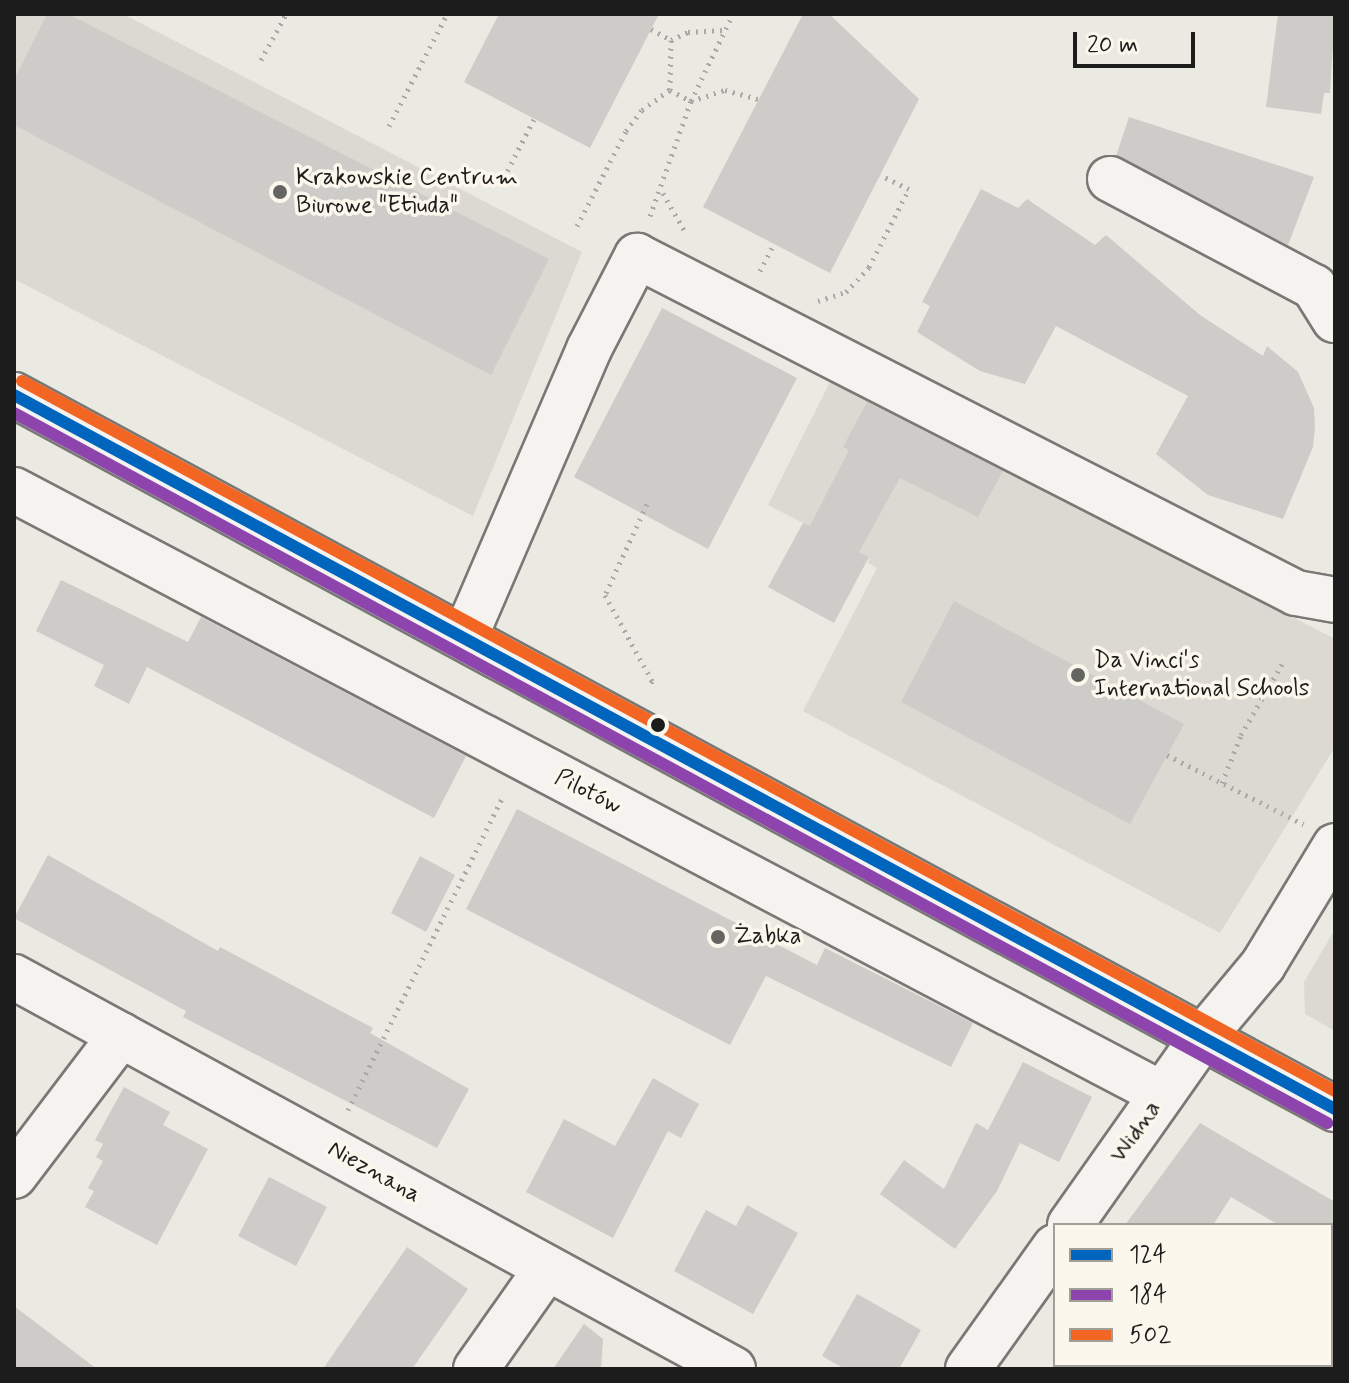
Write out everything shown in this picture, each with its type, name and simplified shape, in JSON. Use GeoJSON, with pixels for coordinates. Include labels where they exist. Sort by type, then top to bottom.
{"type":"FeatureCollection","features":[{"type":"Feature","properties":{"kind":"street"},"geometry":{"type":"LineString","coordinates":[[1110,179],[1314,287],[1335,320]]}},
{"type":"Feature","properties":{"kind":"street"},"geometry":{"type":"LineString","coordinates":[[465,637],[589,349],[637,256],[1296,593],[1335,600]]}},
{"type":"Feature","properties":{"kind":"street"},"geometry":{"type":"LineString","coordinates":[[14,395],[1335,1109]]}},
{"type":"Feature","properties":{"kind":"street","name":"Pilotów"},"geometry":{"type":"LineString","coordinates":[[14,490],[1162,1094]]}},
{"type":"Feature","properties":{"kind":"street","name":"Widna"},"geometry":{"type":"LineString","coordinates":[[1071,1223],[1202,1038],[1263,965],[1321,836]]}},
{"type":"Feature","properties":{"kind":"street","name":"Nieznana"},"geometry":{"type":"LineString","coordinates":[[14,977],[733,1369]]}},
{"type":"Feature","properties":{"kind":"street"},"geometry":{"type":"LineString","coordinates":[[14,1176],[121,1035]]}},
{"type":"Feature","properties":{"kind":"street"},"geometry":{"type":"LineString","coordinates":[[968,1369],[1053,1250]]}},
{"type":"Feature","properties":{"kind":"street"},"geometry":{"type":"LineString","coordinates":[[476,1369],[547,1268]]}},
{"type":"Feature","properties":{"kind":"path"},"geometry":{"type":"LineString","coordinates":[[261,60],[286,14]]}},
{"type":"Feature","properties":{"kind":"path"},"geometry":{"type":"LineString","coordinates":[[389,126],[447,14]]}},
{"type":"Feature","properties":{"kind":"path"},"geometry":{"type":"LineString","coordinates":[[637,256],[641,232],[663,193],[691,101],[733,14]]}},
{"type":"Feature","properties":{"kind":"path"},"geometry":{"type":"LineString","coordinates":[[651,29],[671,40]]}},
{"type":"Feature","properties":{"kind":"path"},"geometry":{"type":"LineString","coordinates":[[671,40],[688,32],[725,30]]}},
{"type":"Feature","properties":{"kind":"path"},"geometry":{"type":"LineString","coordinates":[[670,90],[671,40]]}},
{"type":"Feature","properties":{"kind":"path"},"geometry":{"type":"LineString","coordinates":[[670,90],[691,101],[725,90],[759,99]]}},
{"type":"Feature","properties":{"kind":"path"},"geometry":{"type":"LineString","coordinates":[[577,226],[626,131],[642,110],[670,90]]}},
{"type":"Feature","properties":{"kind":"path"},"geometry":{"type":"LineString","coordinates":[[500,185],[534,119]]}},
{"type":"Feature","properties":{"kind":"path"},"geometry":{"type":"LineString","coordinates":[[803,302],[846,292],[869,267],[909,189],[880,175]]}},
{"type":"Feature","properties":{"kind":"path"},"geometry":{"type":"LineString","coordinates":[[663,193],[691,238]]}},
{"type":"Feature","properties":{"kind":"path"},"geometry":{"type":"LineString","coordinates":[[754,282],[774,244]]}},
{"type":"Feature","properties":{"kind":"path"},"geometry":{"type":"LineString","coordinates":[[647,504],[605,595],[652,681],[649,686]]}},
{"type":"Feature","properties":{"kind":"path"},"geometry":{"type":"LineString","coordinates":[[1222,783],[1241,735],[1282,664]]}},
{"type":"Feature","properties":{"kind":"path"},"geometry":{"type":"LineString","coordinates":[[1167,755],[1321,836]]}},
{"type":"Feature","properties":{"kind":"path"},"geometry":{"type":"LineString","coordinates":[[330,1147],[522,757]]}},
{"type":"Feature","properties":{"kind":"shaded area"},"geometry":{"type":"Polygon","coordinates":[[[14,14],[123,14],[582,252],[473,516],[14,279],[14,14]]]}},
{"type":"Feature","properties":{"kind":"shaded area","name":"Da Vinci's International Schools"},"geometry":{"type":"Polygon","coordinates":[[[831,380],[1335,639],[1335,747],[1220,933],[803,711],[877,568],[868,563],[869,557],[768,505],[831,380]]]}},
{"type":"Feature","properties":{"kind":"shaded area"},"geometry":{"type":"Polygon","coordinates":[[[1306,639],[1335,657],[1335,739],[1311,778],[1245,738],[1306,639]]]}},
{"type":"Feature","properties":{"kind":"shaded area"},"geometry":{"type":"Polygon","coordinates":[[[1335,929],[1335,1031],[1305,1014],[1304,982],[1335,929]]]}},
{"type":"Feature","properties":{"kind":"building","name":"Krakowskie Centrum Biurowe \"Etiuda\""},"geometry":{"type":"Polygon","coordinates":[[[47,14],[68,14],[549,259],[491,375],[14,125],[14,80],[47,14]]]}},
{"type":"Feature","properties":{"kind":"building"},"geometry":{"type":"Polygon","coordinates":[[[499,14],[659,14],[590,148],[464,82],[499,14]]]}},
{"type":"Feature","properties":{"kind":"building"},"geometry":{"type":"Polygon","coordinates":[[[803,14],[829,14],[919,99],[830,273],[703,207],[803,14]]]}},
{"type":"Feature","properties":{"kind":"building"},"geometry":{"type":"Polygon","coordinates":[[[1278,14],[1335,14],[1330,93],[1324,93],[1321,114],[1266,107],[1278,14]]]}},
{"type":"Feature","properties":{"kind":"building"},"geometry":{"type":"Polygon","coordinates":[[[1129,117],[1314,177],[1288,245],[1116,156],[1129,117]]]}},
{"type":"Feature","properties":{"kind":"building"},"geometry":{"type":"Polygon","coordinates":[[[981,189],[1018,208],[1027,199],[1095,245],[1106,235],[1200,315],[1263,356],[1267,346],[1298,372],[1314,408],[1313,447],[1283,519],[1208,495],[1156,454],[1188,396],[1056,326],[1025,384],[980,371],[917,332],[930,306],[922,302],[981,189]]]}},
{"type":"Feature","properties":{"kind":"building"},"geometry":{"type":"Polygon","coordinates":[[[662,308],[797,378],[708,549],[574,477],[662,308]]]}},
{"type":"Feature","properties":{"kind":"building"},"geometry":{"type":"Polygon","coordinates":[[[867,402],[1003,471],[978,517],[900,478],[859,552],[869,557],[834,623],[768,587],[803,523],[810,526],[849,450],[843,447],[867,402]]]}},
{"type":"Feature","properties":{"kind":"building"},"geometry":{"type":"Polygon","coordinates":[[[61,580],[188,642],[201,617],[466,756],[434,818],[147,667],[129,704],[94,686],[104,665],[36,631],[61,580]]]}},
{"type":"Feature","properties":{"kind":"building"},"geometry":{"type":"Polygon","coordinates":[[[954,601],[1184,724],[1130,824],[901,702],[954,601]]]}},
{"type":"Feature","properties":{"kind":"building"},"geometry":{"type":"Polygon","coordinates":[[[517,809],[817,965],[825,948],[973,1023],[951,1067],[766,976],[730,1045],[466,909],[517,809]]]}},
{"type":"Feature","properties":{"kind":"building"},"geometry":{"type":"Polygon","coordinates":[[[48,855],[218,951],[220,947],[373,1028],[370,1033],[469,1089],[437,1148],[183,1017],[186,1011],[14,918],[48,855]]]}},
{"type":"Feature","properties":{"kind":"building"},"geometry":{"type":"Polygon","coordinates":[[[420,856],[455,875],[426,932],[391,913],[420,856]]]}},
{"type":"Feature","properties":{"kind":"building"},"geometry":{"type":"Polygon","coordinates":[[[1023,1062],[1092,1097],[1059,1162],[1020,1143],[997,1191],[955,1249],[880,1194],[904,1160],[944,1189],[976,1123],[988,1130],[1023,1062]]]}},
{"type":"Feature","properties":{"kind":"building"},"geometry":{"type":"Polygon","coordinates":[[[653,1078],[699,1104],[681,1138],[668,1131],[613,1238],[526,1192],[564,1119],[615,1146],[653,1078]]]}},
{"type":"Feature","properties":{"kind":"building"},"geometry":{"type":"Polygon","coordinates":[[[124,1087],[170,1112],[163,1125],[208,1149],[157,1245],[85,1207],[94,1191],[88,1188],[103,1161],[96,1157],[103,1144],[95,1140],[124,1087]]]}},
{"type":"Feature","properties":{"kind":"building"},"geometry":{"type":"Polygon","coordinates":[[[1200,1123],[1335,1202],[1335,1225],[1276,1223],[1231,1197],[1214,1223],[1126,1223],[1200,1123]]]}},
{"type":"Feature","properties":{"kind":"building"},"geometry":{"type":"Polygon","coordinates":[[[269,1177],[327,1207],[296,1266],[238,1236],[269,1177]]]}},
{"type":"Feature","properties":{"kind":"building"},"geometry":{"type":"Polygon","coordinates":[[[747,1205],[798,1233],[753,1314],[674,1271],[706,1210],[736,1226],[747,1205]]]}},
{"type":"Feature","properties":{"kind":"building"},"geometry":{"type":"Polygon","coordinates":[[[407,1247],[468,1289],[412,1369],[323,1369],[407,1247]]]}},
{"type":"Feature","properties":{"kind":"building"},"geometry":{"type":"Polygon","coordinates":[[[857,1294],[921,1330],[899,1369],[845,1369],[822,1356],[857,1294]]]}},
{"type":"Feature","properties":{"kind":"building"},"geometry":{"type":"Polygon","coordinates":[[[14,1306],[97,1369],[14,1369],[14,1306]]]}},
{"type":"Feature","properties":{"kind":"building"},"geometry":{"type":"Polygon","coordinates":[[[584,1324],[603,1339],[601,1369],[553,1369],[584,1324]]]}},
{"type":"Feature","properties":{"kind":"transit line","name":"502"},"geometry":{"type":"LineString","coordinates":[[22,381],[1335,1091]]}},
{"type":"Feature","properties":{"kind":"transit line","name":"124"},"geometry":{"type":"LineString","coordinates":[[14,395],[1335,1109]]}},
{"type":"Feature","properties":{"kind":"transit line","name":"184"},"geometry":{"type":"LineString","coordinates":[[14,413],[1327,1123]]}},
{"type":"Feature","properties":{"kind":"place","name":"Krakowskie Centrum Biurowe \"Etiuda\""},"geometry":{"type":"Point","coordinates":[280,192]}},
{"type":"Feature","properties":{"kind":"place","name":"Da Vinci's International Schools"},"geometry":{"type":"Point","coordinates":[1078,675]}},
{"type":"Feature","properties":{"kind":"place","name":"Żabka"},"geometry":{"type":"Point","coordinates":[718,937]}}]}
